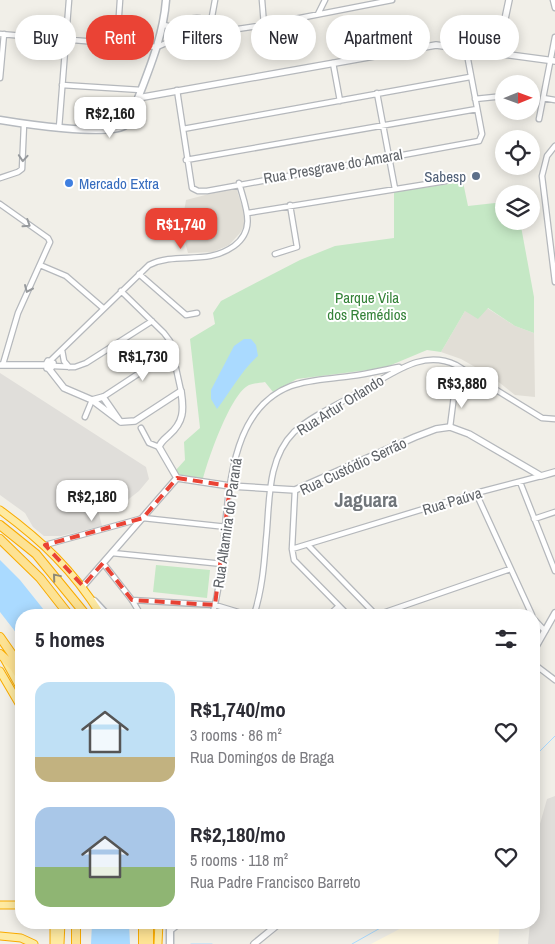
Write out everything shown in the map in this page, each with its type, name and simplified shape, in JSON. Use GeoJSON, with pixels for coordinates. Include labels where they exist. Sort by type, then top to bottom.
{"type":"FeatureCollection","features":[{"type":"Feature","properties":{"kind":"highway"},"geometry":{"type":"LineString","coordinates":[[0,510],[45,545],[83,586],[97,609]]}},
{"type":"Feature","properties":{"kind":"highway"},"geometry":{"type":"LineString","coordinates":[[2,526],[36,554],[81,609]]}},
{"type":"Feature","properties":{"kind":"highway"},"geometry":{"type":"LineString","coordinates":[[0,539],[40,578],[64,609]]}},
{"type":"Feature","properties":{"kind":"highway"},"geometry":{"type":"LineString","coordinates":[[60,603],[66,609]]}},
{"type":"Feature","properties":{"kind":"highway"},"geometry":{"type":"LineString","coordinates":[[0,637],[15,658]]}},
{"type":"Feature","properties":{"kind":"highway"},"geometry":{"type":"LineString","coordinates":[[2,657],[15,669]]}},
{"type":"Feature","properties":{"kind":"highway"},"geometry":{"type":"LineString","coordinates":[[2,657],[15,679]]}},
{"type":"Feature","properties":{"kind":"highway"},"geometry":{"type":"LineString","coordinates":[[0,671],[15,697]]}},
{"type":"Feature","properties":{"kind":"highway"},"geometry":{"type":"LineString","coordinates":[[0,905],[15,906]]}},
{"type":"Feature","properties":{"kind":"highway"},"geometry":{"type":"LineString","coordinates":[[54,929],[54,944]]}},
{"type":"Feature","properties":{"kind":"highway"},"geometry":{"type":"LineString","coordinates":[[60,944],[61,929]]}},
{"type":"Feature","properties":{"kind":"highway"},"geometry":{"type":"LineString","coordinates":[[76,929],[76,944]]}},
{"type":"Feature","properties":{"kind":"highway"},"geometry":{"type":"LineString","coordinates":[[143,929],[143,944]]}},
{"type":"Feature","properties":{"kind":"highway"},"geometry":{"type":"LineString","coordinates":[[149,929],[149,944]]}},
{"type":"Feature","properties":{"kind":"highway"},"geometry":{"type":"LineString","coordinates":[[158,929],[158,944]]}},
{"type":"Feature","properties":{"kind":"highway"},"geometry":{"type":"LineString","coordinates":[[0,936],[21,938],[34,944]]}},
{"type":"Feature","properties":{"kind":"main road"},"geometry":{"type":"LineString","coordinates":[[165,15],[166,0]]}},
{"type":"Feature","properties":{"kind":"main road"},"geometry":{"type":"LineString","coordinates":[[0,121],[60,127],[113,129],[124,126],[131,117],[164,24]]}},
{"type":"Feature","properties":{"kind":"main road"},"geometry":{"type":"LineString","coordinates":[[90,598],[101,609]]}},
{"type":"Feature","properties":{"kind":"main road"},"geometry":{"type":"LineString","coordinates":[[170,931],[170,944]]}},
{"type":"Feature","properties":{"kind":"street"},"geometry":{"type":"LineString","coordinates":[[68,15],[69,0]]}},
{"type":"Feature","properties":{"kind":"street"},"geometry":{"type":"LineString","coordinates":[[119,15],[120,0]]}},
{"type":"Feature","properties":{"kind":"street"},"geometry":{"type":"LineString","coordinates":[[212,15],[215,0]]}},
{"type":"Feature","properties":{"kind":"street"},"geometry":{"type":"LineString","coordinates":[[262,0],[263,15]]}},
{"type":"Feature","properties":{"kind":"street"},"geometry":{"type":"LineString","coordinates":[[318,14],[324,0]]}},
{"type":"Feature","properties":{"kind":"street"},"geometry":{"type":"LineString","coordinates":[[313,15],[373,2],[392,0]]}},
{"type":"Feature","properties":{"kind":"street"},"geometry":{"type":"LineString","coordinates":[[505,15],[508,0]]}},
{"type":"Feature","properties":{"kind":"street"},"geometry":{"type":"LineString","coordinates":[[553,0],[555,8]]}},
{"type":"Feature","properties":{"kind":"street"},"geometry":{"type":"LineString","coordinates":[[0,78],[2,34],[15,35]]}},
{"type":"Feature","properties":{"kind":"street"},"geometry":{"type":"LineString","coordinates":[[540,114],[552,61],[555,37]]}},
{"type":"Feature","properties":{"kind":"street"},"geometry":{"type":"LineString","coordinates":[[154,47],[164,44]]}},
{"type":"Feature","properties":{"kind":"street"},"geometry":{"type":"LineString","coordinates":[[138,98],[440,45]]}},
{"type":"Feature","properties":{"kind":"street"},"geometry":{"type":"LineString","coordinates":[[519,56],[552,61]]}},
{"type":"Feature","properties":{"kind":"street"},"geometry":{"type":"LineString","coordinates":[[60,127],[64,60]]}},
{"type":"Feature","properties":{"kind":"street","name":"Rua Presgrave do Amaral"},"geometry":{"type":"LineString","coordinates":[[178,90],[186,160],[192,188],[207,191],[239,183],[479,141],[482,134],[468,60]]}},
{"type":"Feature","properties":{"kind":"street"},"geometry":{"type":"LineString","coordinates":[[333,63],[340,100]]}},
{"type":"Feature","properties":{"kind":"street"},"geometry":{"type":"LineString","coordinates":[[182,129],[470,77]]}},
{"type":"Feature","properties":{"kind":"street"},"geometry":{"type":"LineString","coordinates":[[62,85],[141,90]]}},
{"type":"Feature","properties":{"kind":"street"},"geometry":{"type":"LineString","coordinates":[[377,93],[395,189]]}},
{"type":"Feature","properties":{"kind":"street"},"geometry":{"type":"LineString","coordinates":[[476,99],[495,97]]}},
{"type":"Feature","properties":{"kind":"street"},"geometry":{"type":"LineString","coordinates":[[543,98],[555,100]]}},
{"type":"Feature","properties":{"kind":"street"},"geometry":{"type":"LineString","coordinates":[[186,160],[477,109]]}},
{"type":"Feature","properties":{"kind":"street"},"geometry":{"type":"LineString","coordinates":[[0,178],[15,174],[22,169],[22,124]]}},
{"type":"Feature","properties":{"kind":"street"},"geometry":{"type":"LineString","coordinates":[[555,146],[547,156],[542,176],[555,282]]}},
{"type":"Feature","properties":{"kind":"street"},"geometry":{"type":"LineString","coordinates":[[248,213],[446,180]]}},
{"type":"Feature","properties":{"kind":"street"},"geometry":{"type":"LineString","coordinates":[[49,366],[103,308],[150,265],[159,261],[208,258],[225,252],[245,234],[249,223],[248,213],[239,183]]}},
{"type":"Feature","properties":{"kind":"street"},"geometry":{"type":"LineString","coordinates":[[0,204],[49,240],[18,313],[2,365],[69,367],[86,363],[152,321]]}},
{"type":"Feature","properties":{"kind":"street"},"geometry":{"type":"LineString","coordinates":[[274,254],[297,247],[290,205]]}},
{"type":"Feature","properties":{"kind":"street"},"geometry":{"type":"LineString","coordinates":[[40,265],[66,276],[103,308]]}},
{"type":"Feature","properties":{"kind":"street"},"geometry":{"type":"LineString","coordinates":[[139,274],[186,315],[196,313]]}},
{"type":"Feature","properties":{"kind":"street"},"geometry":{"type":"LineString","coordinates":[[121,291],[164,333],[174,351],[183,408],[181,421],[161,442],[159,447]]}},
{"type":"Feature","properties":{"kind":"street"},"geometry":{"type":"LineString","coordinates":[[62,350],[64,361],[69,367]]}},
{"type":"Feature","properties":{"kind":"street"},"geometry":{"type":"LineString","coordinates":[[92,400],[103,397],[174,351]]}},
{"type":"Feature","properties":{"kind":"street","name":"Rua Artur Orlando"},"geometry":{"type":"LineString","coordinates":[[256,609],[262,585],[271,489],[278,454],[294,432],[403,367],[426,359],[444,360],[542,418],[555,420]]}},
{"type":"Feature","properties":{"kind":"street"},"geometry":{"type":"LineString","coordinates":[[49,366],[52,376],[64,388],[92,400],[121,422],[135,421],[181,391]]}},
{"type":"Feature","properties":{"kind":"street","name":"Rua Altamira do Paraná"},"geometry":{"type":"LineString","coordinates":[[214,609],[227,527],[233,463],[242,434],[258,410],[271,398],[300,383],[403,367]]}},
{"type":"Feature","properties":{"kind":"street"},"geometry":{"type":"LineString","coordinates":[[455,388],[450,427],[469,434],[542,476]]}},
{"type":"Feature","properties":{"kind":"street"},"geometry":{"type":"LineString","coordinates":[[103,397],[121,422]]}},
{"type":"Feature","properties":{"kind":"street"},"geometry":{"type":"LineString","coordinates":[[85,417],[92,400]]}},
{"type":"Feature","properties":{"kind":"street","name":"Rua Custódio Serrão"},"geometry":{"type":"LineString","coordinates":[[292,549],[295,490],[415,437],[436,429],[450,427]]}},
{"type":"Feature","properties":{"kind":"street"},"geometry":{"type":"LineString","coordinates":[[141,428],[149,443],[159,447],[177,478]]}},
{"type":"Feature","properties":{"kind":"street","name":"Rua Paúva"},"geometry":{"type":"LineString","coordinates":[[292,549],[476,493],[555,472]]}},
{"type":"Feature","properties":{"kind":"street"},"geometry":{"type":"LineString","coordinates":[[177,478],[230,486],[295,490]]}},
{"type":"Feature","properties":{"kind":"street"},"geometry":{"type":"LineString","coordinates":[[83,586],[177,478]]}},
{"type":"Feature","properties":{"kind":"street"},"geometry":{"type":"LineString","coordinates":[[520,482],[555,571]]}},
{"type":"Feature","properties":{"kind":"street"},"geometry":{"type":"LineString","coordinates":[[476,493],[529,609]]}},
{"type":"Feature","properties":{"kind":"street"},"geometry":{"type":"LineString","coordinates":[[534,519],[555,512]]}},
{"type":"Feature","properties":{"kind":"street"},"geometry":{"type":"LineString","coordinates":[[45,545],[143,518],[227,527]]}},
{"type":"Feature","properties":{"kind":"street"},"geometry":{"type":"LineString","coordinates":[[308,545],[371,609]]}},
{"type":"Feature","properties":{"kind":"street"},"geometry":{"type":"LineString","coordinates":[[292,549],[295,562],[342,609]]}},
{"type":"Feature","properties":{"kind":"street"},"geometry":{"type":"LineString","coordinates":[[112,553],[222,564]]}},
{"type":"Feature","properties":{"kind":"street"},"geometry":{"type":"LineString","coordinates":[[103,563],[137,609]]}},
{"type":"Feature","properties":{"kind":"street"},"geometry":{"type":"LineString","coordinates":[[394,609],[510,569]]}},
{"type":"Feature","properties":{"kind":"street"},"geometry":{"type":"LineString","coordinates":[[132,600],[215,605],[228,609]]}},
{"type":"Feature","properties":{"kind":"street"},"geometry":{"type":"LineString","coordinates":[[336,609],[339,606]]}},
{"type":"Feature","properties":{"kind":"street"},"geometry":{"type":"LineString","coordinates":[[540,639],[555,613]]}},
{"type":"Feature","properties":{"kind":"street"},"geometry":{"type":"LineString","coordinates":[[540,625],[545,630]]}},
{"type":"Feature","properties":{"kind":"street"},"geometry":{"type":"LineString","coordinates":[[540,669],[555,680]]}},
{"type":"Feature","properties":{"kind":"street"},"geometry":{"type":"LineString","coordinates":[[254,944],[271,929]]}},
{"type":"Feature","properties":{"kind":"highlighted area"},"geometry":{"type":"Polygon","coordinates":[[[177,478],[230,486],[215,605],[132,600],[103,563],[83,586],[45,545],[143,518],[177,478]]]}},
{"type":"Feature","properties":{"kind":"shaded area"},"geometry":{"type":"Polygon","coordinates":[[[236,187],[247,222],[240,233],[229,245],[213,252],[188,253],[181,229],[186,200],[236,187]]]}},
{"type":"Feature","properties":{"kind":"shaded area"},"geometry":{"type":"Polygon","coordinates":[[[487,308],[515,326],[534,333],[535,397],[515,395],[491,376],[461,359],[441,352],[465,311],[487,308]]]}},
{"type":"Feature","properties":{"kind":"shaded area"},"geometry":{"type":"Polygon","coordinates":[[[0,373],[146,467],[149,479],[139,491],[125,502],[98,510],[102,526],[61,536],[44,536],[33,527],[25,513],[0,495],[0,373]]]}},
{"type":"Feature","properties":{"kind":"shaded area"},"geometry":{"type":"Polygon","coordinates":[[[555,796],[555,944],[528,944],[529,929],[540,929],[540,824],[547,799],[555,796]]]}},
{"type":"Feature","properties":{"kind":"shaded area"},"geometry":{"type":"Polygon","coordinates":[[[400,929],[499,929],[498,944],[371,944],[400,929]]]}},
{"type":"Feature","properties":{"kind":"green space","name":"Parque Vila dos Remédios"},"geometry":{"type":"Polygon","coordinates":[[[463,182],[468,206],[495,203],[495,230],[522,230],[534,297],[534,333],[515,326],[488,308],[478,319],[465,311],[441,352],[427,350],[384,368],[297,379],[273,392],[265,382],[249,385],[235,400],[221,427],[203,479],[179,475],[176,470],[185,460],[184,442],[200,428],[190,339],[215,324],[213,313],[221,301],[300,260],[335,246],[394,238],[394,192],[463,182]]]}},
{"type":"Feature","properties":{"kind":"green space"},"geometry":{"type":"Polygon","coordinates":[[[156,565],[210,570],[207,598],[153,592],[156,565]]]}},
{"type":"Feature","properties":{"kind":"water"},"geometry":{"type":"Polygon","coordinates":[[[244,339],[251,339],[256,345],[258,356],[241,375],[217,409],[211,399],[211,390],[234,346],[244,339]]]}},
{"type":"Feature","properties":{"kind":"water"},"geometry":{"type":"Polygon","coordinates":[[[0,560],[20,580],[43,609],[15,609],[15,631],[0,612],[0,560]]]}},
{"type":"Feature","properties":{"kind":"water"},"geometry":{"type":"Polygon","coordinates":[[[92,929],[129,929],[130,944],[91,944],[92,929]]]}},
{"type":"Feature","properties":{"kind":"waterway"},"geometry":{"type":"LineString","coordinates":[[540,751],[555,736]]}},
{"type":"Feature","properties":{"kind":"waterway"},"geometry":{"type":"LineString","coordinates":[[352,944],[379,929]]}},
{"type":"Feature","properties":{"kind":"waterway"},"geometry":{"type":"LineString","coordinates":[[191,944],[212,944]]}},
{"type":"Feature","properties":{"kind":"place","name":"Sabesp"},"geometry":{"type":"Point","coordinates":[476,176]}},
{"type":"Feature","properties":{"kind":"place","name":"Mercado Extra"},"geometry":{"type":"Point","coordinates":[69,183]}},
{"type":"Feature","properties":{"kind":"district","name":"Jaguara"},"geometry":{"type":"Point","coordinates":[366,499]}}]}
